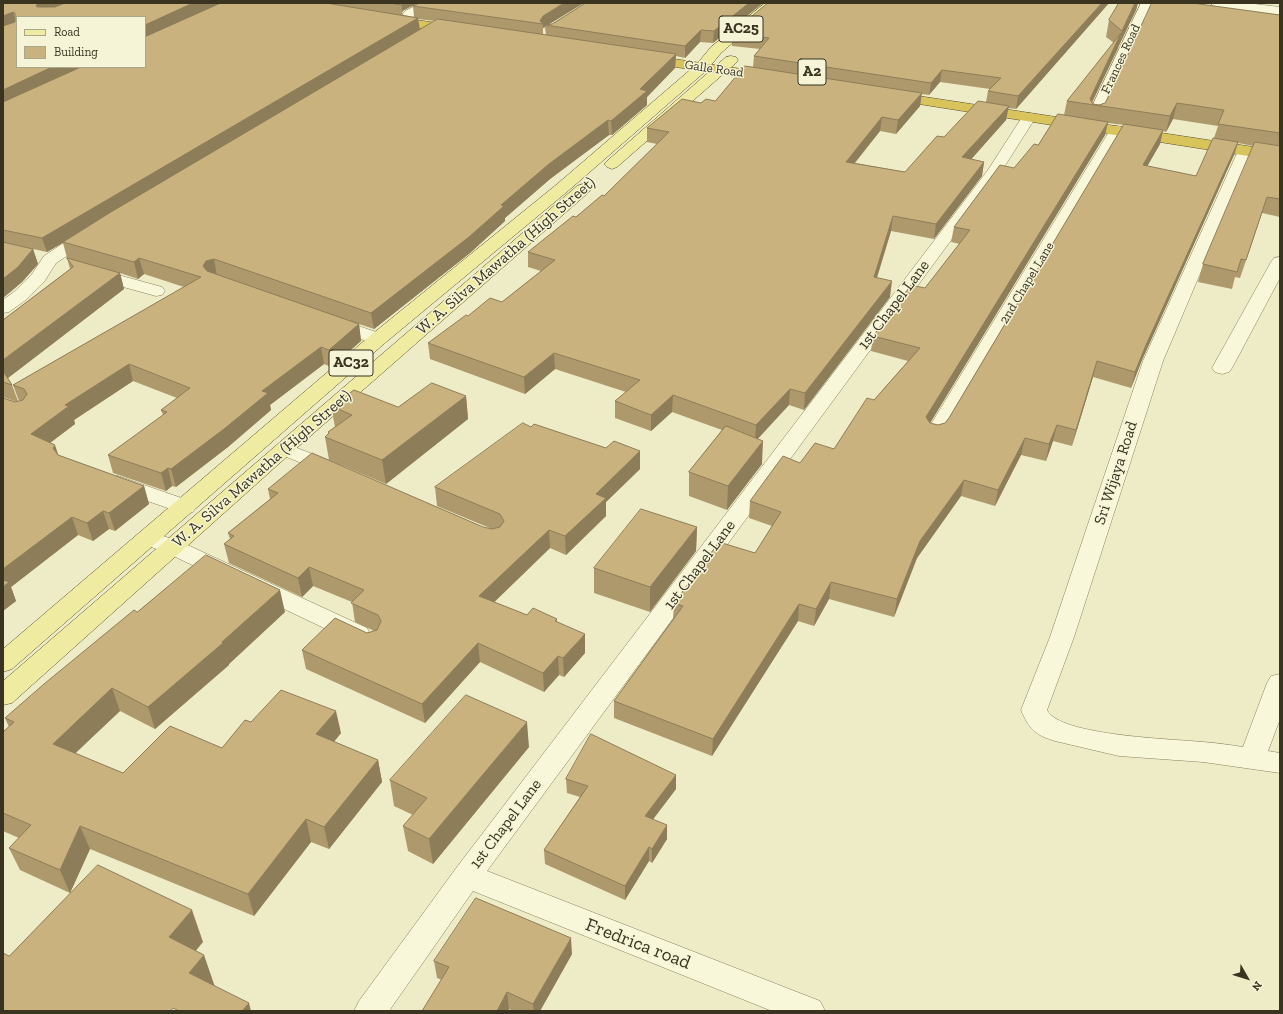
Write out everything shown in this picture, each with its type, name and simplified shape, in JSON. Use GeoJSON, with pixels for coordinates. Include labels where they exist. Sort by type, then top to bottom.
{"type":"FeatureCollection","features":[{"type":"Feature","properties":{"kind":"highway"},"geometry":{"type":"LineString","coordinates":[[381,14],[409,14],[468,26],[436,27],[381,14]]}},
{"type":"Feature","properties":{"kind":"highway","name":"Galle Road"},"geometry":{"type":"LineString","coordinates":[[641,46],[781,79]]}},
{"type":"Feature","properties":{"kind":"highway","name":"Galle Road"},"geometry":{"type":"LineString","coordinates":[[631,56],[773,66]]}},
{"type":"Feature","properties":{"kind":"highway"},"geometry":{"type":"LineString","coordinates":[[1280,144],[1095,115],[884,89],[1029,117],[1280,156]]}},
{"type":"Feature","properties":{"kind":"main road","name":"AC25"},"geometry":{"type":"LineString","coordinates":[[716,63],[716,50],[772,3]]}},
{"type":"Feature","properties":{"kind":"main road","name":"W. A. Silva Mawatha (High Street)"},"geometry":{"type":"LineString","coordinates":[[3,663],[378,339],[716,63]]}},
{"type":"Feature","properties":{"kind":"main road","name":"W. A. Silva Mawatha (High Street)"},"geometry":{"type":"LineString","coordinates":[[3,696],[174,547],[716,63]]}},
{"type":"Feature","properties":{"kind":"street"},"geometry":{"type":"LineString","coordinates":[[409,14],[430,3]]}},
{"type":"Feature","properties":{"kind":"street","name":"Frances Road"},"geometry":{"type":"LineString","coordinates":[[1095,115],[1147,3]]}},
{"type":"Feature","properties":{"kind":"street"},"geometry":{"type":"LineString","coordinates":[[1217,3],[1280,11]]}},
{"type":"Feature","properties":{"kind":"street"},"geometry":{"type":"LineString","coordinates":[[420,36],[436,27]]}},
{"type":"Feature","properties":{"kind":"street","name":"1st Chapel Lane"},"geometry":{"type":"LineString","coordinates":[[370,1011],[468,876],[989,178],[1029,117]]}},
{"type":"Feature","properties":{"kind":"street","name":"2nd Chapel Lane"},"geometry":{"type":"LineString","coordinates":[[935,434],[1117,130]]}},
{"type":"Feature","properties":{"kind":"street","name":"Sri Wijaya Road"},"geometry":{"type":"LineString","coordinates":[[1244,151],[1153,361],[1062,637],[1034,710],[1039,722],[1055,731],[1119,746],[1203,752],[1280,763]]}},
{"type":"Feature","properties":{"kind":"street"},"geometry":{"type":"LineString","coordinates":[[3,308],[38,278],[44,258],[101,227]]}},
{"type":"Feature","properties":{"kind":"street"},"geometry":{"type":"LineString","coordinates":[[44,258],[156,291]]}},
{"type":"Feature","properties":{"kind":"street"},"geometry":{"type":"LineString","coordinates":[[1222,368],[1280,262]]}},
{"type":"Feature","properties":{"kind":"street"},"geometry":{"type":"LineString","coordinates":[[320,319],[378,339]]}},
{"type":"Feature","properties":{"kind":"street"},"geometry":{"type":"LineString","coordinates":[[284,449],[349,477]]}},
{"type":"Feature","properties":{"kind":"street"},"geometry":{"type":"LineString","coordinates":[[99,476],[185,507]]}},
{"type":"Feature","properties":{"kind":"street"},"geometry":{"type":"LineString","coordinates":[[148,538],[174,547],[372,641]]}},
{"type":"Feature","properties":{"kind":"street"},"geometry":{"type":"LineString","coordinates":[[1252,759],[1280,683]]}},
{"type":"Feature","properties":{"kind":"street","name":"Fredrica road"},"geometry":{"type":"LineString","coordinates":[[468,876],[809,1011]]}},
{"type":"Feature","properties":{"kind":"building"},"geometry":{"type":"Polygon","coordinates":[[[3,3],[38,3],[36,6],[38,7],[55,7],[65,3],[193,3],[146,25],[146,16],[16,16],[16,68],[50,68],[3,90],[3,26],[15,22],[15,13],[13,12],[3,16],[3,3]]]}},
{"type":"Feature","properties":{"kind":"building"},"geometry":{"type":"Polygon","coordinates":[[[221,3],[326,3],[418,18],[42,238],[3,230],[3,102],[79,68],[146,68],[146,37],[221,3]]]}},
{"type":"Feature","properties":{"kind":"building"},"geometry":{"type":"Polygon","coordinates":[[[420,3],[564,3],[543,16],[540,21],[543,24],[413,6],[420,3]]]}},
{"type":"Feature","properties":{"kind":"building"},"geometry":{"type":"Polygon","coordinates":[[[586,3],[749,3],[714,31],[701,30],[685,46],[545,25],[552,24],[586,3]]]}},
{"type":"Feature","properties":{"kind":"building"},"geometry":{"type":"Polygon","coordinates":[[[768,3],[1102,3],[1018,96],[988,91],[1001,78],[942,70],[931,83],[754,56],[769,38],[732,33],[768,3]]]}},
{"type":"Feature","properties":{"kind":"building"},"geometry":{"type":"Polygon","coordinates":[[[1119,3],[1135,3],[1122,31],[1109,20],[1119,3]]]}},
{"type":"Feature","properties":{"kind":"building"},"geometry":{"type":"Polygon","coordinates":[[[1152,3],[1192,3],[1280,15],[1280,133],[1218,124],[1224,110],[1177,103],[1170,116],[1067,101],[1121,33],[1090,99],[1093,104],[1099,105],[1105,103],[1152,3]]]}},
{"type":"Feature","properties":{"kind":"building"},"geometry":{"type":"Polygon","coordinates":[[[438,19],[676,54],[640,89],[647,91],[611,121],[608,120],[549,164],[501,205],[504,206],[469,237],[371,313],[214,259],[206,261],[203,266],[207,271],[359,324],[329,350],[321,347],[262,391],[268,393],[224,429],[171,469],[168,468],[161,473],[108,455],[167,412],[161,410],[190,388],[129,364],[65,405],[69,406],[31,434],[55,445],[53,448],[58,455],[144,486],[109,513],[103,511],[87,523],[72,517],[3,569],[3,398],[15,402],[23,400],[27,394],[24,389],[13,385],[201,277],[139,258],[134,262],[63,242],[111,212],[438,19]]]}},
{"type":"Feature","properties":{"kind":"building"},"geometry":{"type":"Polygon","coordinates":[[[745,66],[922,93],[898,120],[882,117],[846,162],[905,172],[937,136],[944,137],[978,101],[1009,106],[962,157],[984,162],[936,224],[893,216],[874,277],[892,281],[805,393],[790,389],[756,425],[673,395],[651,415],[615,401],[640,380],[554,353],[524,377],[428,343],[466,315],[468,316],[490,298],[502,302],[555,260],[528,252],[573,216],[576,217],[602,195],[604,196],[669,132],[647,128],[682,99],[701,103],[706,99],[715,101],[745,66]]]}},
{"type":"Feature","properties":{"kind":"building"},"geometry":{"type":"Polygon","coordinates":[[[1058,114],[1108,122],[926,417],[930,423],[938,425],[945,423],[949,418],[1124,124],[1163,130],[1143,165],[1196,176],[1213,138],[1238,142],[1135,372],[1097,361],[1076,430],[1057,425],[1049,444],[1025,438],[998,490],[964,480],[920,541],[897,599],[831,582],[816,609],[799,604],[713,739],[614,701],[683,606],[674,603],[719,542],[755,553],[781,512],[750,501],[783,456],[800,463],[815,443],[834,449],[867,398],[874,400],[920,348],[873,336],[911,285],[925,288],[970,230],[954,227],[1000,165],[1014,168],[1034,144],[1038,145],[1058,114]]]}},
{"type":"Feature","properties":{"kind":"building"},"geometry":{"type":"Polygon","coordinates":[[[1255,142],[1280,146],[1280,199],[1267,197],[1246,260],[1241,259],[1237,272],[1203,264],[1255,142]]]}},
{"type":"Feature","properties":{"kind":"building"},"geometry":{"type":"Polygon","coordinates":[[[3,242],[33,249],[18,267],[3,279],[3,242]]]}},
{"type":"Feature","properties":{"kind":"building"},"geometry":{"type":"Polygon","coordinates":[[[67,258],[120,273],[3,360],[3,320],[73,267],[67,258]]]}},
{"type":"Feature","properties":{"kind":"building"},"geometry":{"type":"Polygon","coordinates":[[[3,371],[12,385],[3,382],[3,371]]]}},
{"type":"Feature","properties":{"kind":"building"},"geometry":{"type":"Polygon","coordinates":[[[432,383],[466,396],[382,460],[325,437],[329,433],[328,432],[352,415],[331,406],[354,390],[398,407],[432,383]]]}},
{"type":"Feature","properties":{"kind":"building"},"geometry":{"type":"Polygon","coordinates":[[[523,423],[531,427],[534,424],[606,448],[614,441],[640,451],[596,494],[606,498],[565,536],[549,530],[479,596],[527,615],[533,608],[557,619],[555,621],[585,634],[563,658],[558,656],[543,673],[478,643],[422,704],[302,650],[335,618],[367,633],[377,630],[381,621],[378,615],[351,603],[364,590],[309,567],[298,578],[224,544],[234,536],[228,533],[278,493],[268,489],[312,453],[483,527],[492,529],[500,527],[504,521],[500,514],[435,487],[523,423]]]}},
{"type":"Feature","properties":{"kind":"building"},"geometry":{"type":"Polygon","coordinates":[[[726,426],[763,441],[728,486],[689,472],[726,426]]]}},
{"type":"Feature","properties":{"kind":"building"},"geometry":{"type":"Polygon","coordinates":[[[641,509],[697,527],[650,587],[594,568],[641,509]]]}},
{"type":"Feature","properties":{"kind":"building"},"geometry":{"type":"Polygon","coordinates":[[[206,555],[280,590],[222,642],[223,643],[148,707],[112,688],[53,744],[123,773],[170,726],[222,748],[245,720],[251,722],[281,690],[336,711],[316,734],[378,760],[324,827],[306,819],[248,894],[80,826],[60,870],[9,848],[31,825],[3,813],[3,732],[14,722],[5,718],[134,610],[137,612],[206,555]]]}},
{"type":"Feature","properties":{"kind":"building"},"geometry":{"type":"Polygon","coordinates":[[[3,580],[9,582],[3,587],[3,580]]]}},
{"type":"Feature","properties":{"kind":"building"},"geometry":{"type":"Polygon","coordinates":[[[466,695],[527,722],[429,839],[403,826],[427,798],[390,780],[466,695]]]}},
{"type":"Feature","properties":{"kind":"building"},"geometry":{"type":"Polygon","coordinates":[[[591,734],[676,775],[645,816],[667,825],[652,849],[649,847],[625,886],[544,850],[588,786],[566,779],[591,734]]]}},
{"type":"Feature","properties":{"kind":"building"},"geometry":{"type":"Polygon","coordinates":[[[98,865],[192,910],[169,937],[204,955],[189,973],[249,1003],[242,1011],[179,1011],[173,1008],[171,1011],[3,1011],[3,953],[9,956],[98,865]]]}},
{"type":"Feature","properties":{"kind":"building"},"geometry":{"type":"Polygon","coordinates":[[[476,898],[571,938],[533,1004],[507,992],[497,1011],[422,1011],[449,967],[434,961],[476,898]]]}}]}
